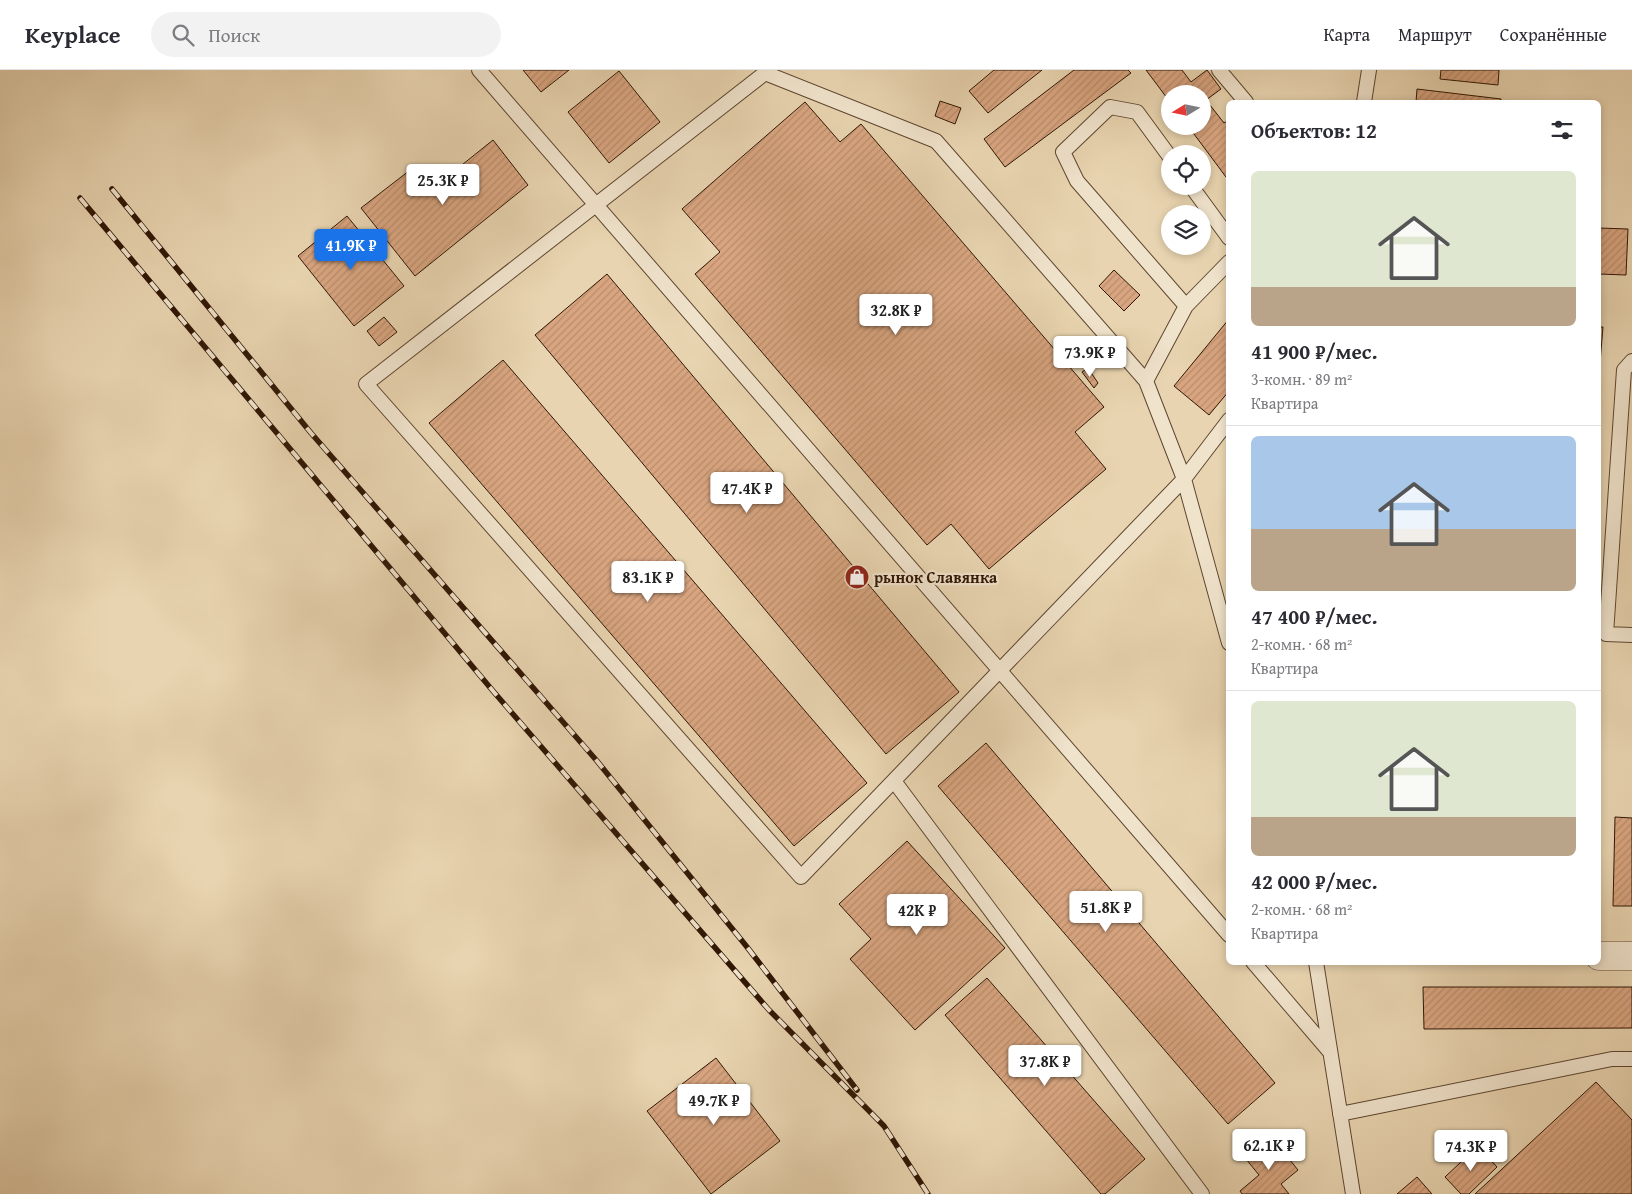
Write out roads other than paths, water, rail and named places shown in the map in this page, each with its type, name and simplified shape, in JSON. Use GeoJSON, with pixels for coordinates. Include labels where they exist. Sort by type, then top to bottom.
{"type":"FeatureCollection","features":[{"type":"Feature","properties":{"kind":"street"},"geometry":{"type":"LineString","coordinates":[[1601,956],[1632,956]]}},
{"type":"Feature","properties":{"kind":"lane"},"geometry":{"type":"LineString","coordinates":[[478,70],[596,204],[998,672],[1226,932]]}},
{"type":"Feature","properties":{"kind":"lane"},"geometry":{"type":"LineString","coordinates":[[1219,70],[1244,100]]}},
{"type":"Feature","properties":{"kind":"lane"},"geometry":{"type":"LineString","coordinates":[[1364,100],[1369,70]]}},
{"type":"Feature","properties":{"kind":"lane"},"geometry":{"type":"LineString","coordinates":[[1226,424],[1184,479],[801,877],[366,384],[765,73],[936,141],[1146,381],[1184,479],[1226,632]]}},
{"type":"Feature","properties":{"kind":"lane"},"geometry":{"type":"LineString","coordinates":[[1161,145],[1137,112],[1110,107],[1063,152],[1077,181],[1186,306]]}},
{"type":"Feature","properties":{"kind":"lane"},"geometry":{"type":"LineString","coordinates":[[1198,195],[1226,234]]}},
{"type":"Feature","properties":{"kind":"lane"},"geometry":{"type":"LineString","coordinates":[[1146,381],[1186,306],[1226,265]]}},
{"type":"Feature","properties":{"kind":"lane"},"geometry":{"type":"LineString","coordinates":[[1632,362],[1624,370],[1606,634],[1632,634]]}},
{"type":"Feature","properties":{"kind":"lane"},"geometry":{"type":"LineString","coordinates":[[894,781],[1202,1194]]}},
{"type":"Feature","properties":{"kind":"lane"},"geometry":{"type":"LineString","coordinates":[[1255,965],[1330,1052]]}},
{"type":"Feature","properties":{"kind":"lane"},"geometry":{"type":"LineString","coordinates":[[1316,965],[1353,1194]]}},
{"type":"Feature","properties":{"kind":"lane"},"geometry":{"type":"LineString","coordinates":[[1340,1114],[1612,1059],[1632,1059]]}},
{"type":"Feature","properties":{"kind":"railway"},"geometry":{"type":"LineString","coordinates":[[112,189],[311,433],[597,761],[747,947],[857,1090]]}},
{"type":"Feature","properties":{"kind":"railway"},"geometry":{"type":"LineString","coordinates":[[80,198],[493,691],[769,1010],[884,1126],[928,1194]]}},
{"type":"Feature","properties":{"kind":"place","name":"рынок Славянка"},"geometry":{"type":"Point","coordinates":[857,577]}}]}
